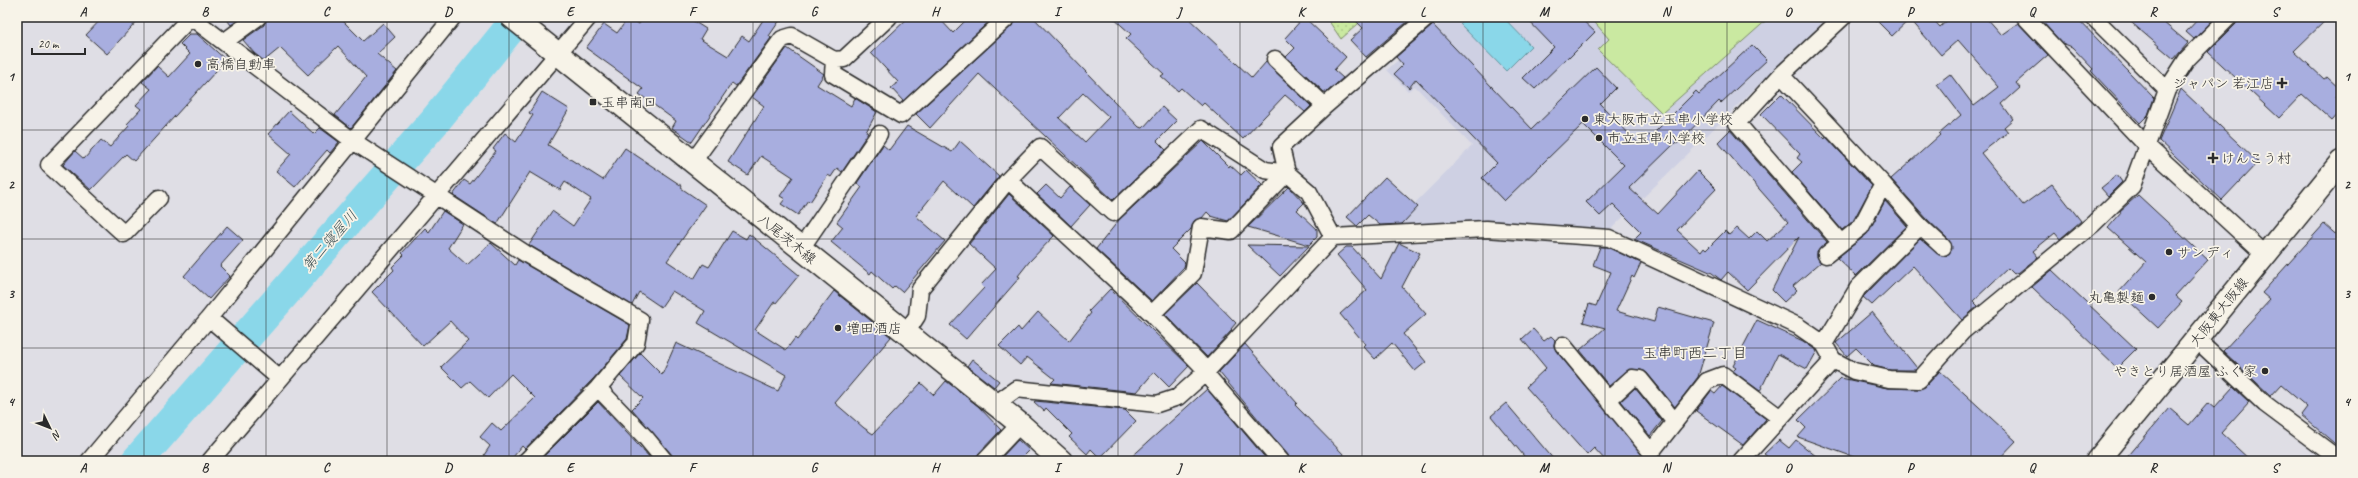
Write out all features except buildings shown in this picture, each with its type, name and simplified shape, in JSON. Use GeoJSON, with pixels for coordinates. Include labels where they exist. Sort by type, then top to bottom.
{"type":"FeatureCollection","features":[{"type":"Feature","properties":{"kind":"main road","name":"八尾茨木線"},"geometry":{"type":"LineString","coordinates":[[512,17],[800,250],[906,333],[994,405],[1020,424],[1061,461]]}},
{"type":"Feature","properties":{"kind":"main road","name":"大阪東大阪線"},"geometry":{"type":"LineString","coordinates":[[2097,461],[2341,162]]}},
{"type":"Feature","properties":{"kind":"street"},"geometry":{"type":"LineString","coordinates":[[159,198],[124,234],[49,165],[191,17],[353,141],[435,196],[526,254],[640,320],[636,343],[598,388],[526,461]]}},
{"type":"Feature","properties":{"kind":"street"},"geometry":{"type":"LineString","coordinates":[[224,42],[258,17]]}},
{"type":"Feature","properties":{"kind":"street"},"geometry":{"type":"LineString","coordinates":[[89,461],[209,318],[453,17]]}},
{"type":"Feature","properties":{"kind":"street"},"geometry":{"type":"LineString","coordinates":[[210,461],[435,196],[554,52],[589,17]]}},
{"type":"Feature","properties":{"kind":"street"},"geometry":{"type":"LineString","coordinates":[[692,163],[782,40],[792,36],[834,60],[844,59],[889,17]]}},
{"type":"Feature","properties":{"kind":"street"},"geometry":{"type":"LineString","coordinates":[[834,60],[833,74],[901,115],[1008,17]]}},
{"type":"Feature","properties":{"kind":"street"},"geometry":{"type":"LineString","coordinates":[[1333,237],[1309,192],[1288,173],[1281,147],[1325,106],[1428,17]]}},
{"type":"Feature","properties":{"kind":"street"},"geometry":{"type":"LineString","coordinates":[[1841,243],[1737,123],[1781,75],[1843,17]]}},
{"type":"Feature","properties":{"kind":"street"},"geometry":{"type":"LineString","coordinates":[[2025,17],[2148,147],[2265,255]]}},
{"type":"Feature","properties":{"kind":"street"},"geometry":{"type":"LineString","coordinates":[[2093,17],[2167,90]]}},
{"type":"Feature","properties":{"kind":"street"},"geometry":{"type":"LineString","coordinates":[[994,405],[1016,389],[1157,404],[1178,397],[1206,372],[1333,237],[1486,230],[1609,238],[1798,326],[1824,344],[1833,360],[1854,372],[1889,379],[1919,380],[1963,331],[2093,224],[2132,186],[2148,147],[2167,90],[2188,59],[2229,17]]}},
{"type":"Feature","properties":{"kind":"street"},"geometry":{"type":"LineString","coordinates":[[1275,59],[1325,106]]}},
{"type":"Feature","properties":{"kind":"street"},"geometry":{"type":"LineString","coordinates":[[1781,75],[1883,184],[1920,226],[1943,247]]}},
{"type":"Feature","properties":{"kind":"street"},"geometry":{"type":"LineString","coordinates":[[906,333],[917,316],[920,289],[1008,180],[1040,147],[1113,213],[1201,129],[1265,170],[1288,173]]}},
{"type":"Feature","properties":{"kind":"street"},"geometry":{"type":"LineString","coordinates":[[800,250],[879,134]]}},
{"type":"Feature","properties":{"kind":"street"},"geometry":{"type":"LineString","coordinates":[[1152,314],[1193,273],[1201,227],[1231,231],[1288,173]]}},
{"type":"Feature","properties":{"kind":"street"},"geometry":{"type":"LineString","coordinates":[[1008,180],[1152,314],[1206,372],[1281,461]]}},
{"type":"Feature","properties":{"kind":"street"},"geometry":{"type":"LineString","coordinates":[[1826,255],[1861,227],[1883,184]]}},
{"type":"Feature","properties":{"kind":"street"},"geometry":{"type":"LineString","coordinates":[[1824,344],[1858,288],[1920,226]]}},
{"type":"Feature","properties":{"kind":"street"},"geometry":{"type":"LineString","coordinates":[[209,318],[280,379]]}},
{"type":"Feature","properties":{"kind":"street"},"geometry":{"type":"LineString","coordinates":[[2196,340],[2265,404],[2341,461]]}},
{"type":"Feature","properties":{"kind":"street"},"geometry":{"type":"LineString","coordinates":[[1563,345],[1651,452],[1707,381],[1723,375],[1779,417]]}},
{"type":"Feature","properties":{"kind":"street"},"geometry":{"type":"LineString","coordinates":[[1741,461],[1779,417],[1833,360]]}},
{"type":"Feature","properties":{"kind":"street"},"geometry":{"type":"LineString","coordinates":[[1608,400],[1632,378],[1640,379],[1675,422]]}},
{"type":"Feature","properties":{"kind":"street"},"geometry":{"type":"LineString","coordinates":[[598,388],[646,438],[665,461]]}},
{"type":"Feature","properties":{"kind":"street"},"geometry":{"type":"LineString","coordinates":[[985,461],[1020,424]]}},
{"type":"Feature","properties":{"kind":"shaded area","name":"東大阪市立玉串小学校"},"geometry":{"type":"Polygon","coordinates":[[[1446,17],[1828,17],[1612,228],[1390,228],[1472,146],[1415,86],[1408,91],[1387,70],[1446,17]]]}},
{"type":"Feature","properties":{"kind":"green space"},"geometry":{"type":"Polygon","coordinates":[[[1326,17],[1366,17],[1341,39],[1326,17]]]}},
{"type":"Feature","properties":{"kind":"green space"},"geometry":{"type":"Polygon","coordinates":[[[1590,17],[1770,17],[1662,113],[1598,50],[1609,39],[1590,17]]]}},
{"type":"Feature","properties":{"kind":"water"},"geometry":{"type":"Polygon","coordinates":[[[1466,17],[1503,17],[1531,46],[1506,71],[1460,24],[1466,17]]]}},
{"type":"Feature","properties":{"kind":"waterway","name":"第二寝屋川"},"geometry":{"type":"LineString","coordinates":[[137,461],[434,122],[519,17]]}},
{"type":"Feature","properties":{"kind":"place","name":"高橋自動車"},"geometry":{"type":"Point","coordinates":[198,64]}},
{"type":"Feature","properties":{"kind":"place","name":"ジャパン 若江店"},"geometry":{"type":"Point","coordinates":[2282,83]}},
{"type":"Feature","properties":{"kind":"place","name":"玉串南口"},"geometry":{"type":"Point","coordinates":[593,102]}},
{"type":"Feature","properties":{"kind":"place","name":"東大阪市立玉串小学校"},"geometry":{"type":"Point","coordinates":[1585,119]}},
{"type":"Feature","properties":{"kind":"place","name":"市立玉串小学校"},"geometry":{"type":"Point","coordinates":[1599,138]}},
{"type":"Feature","properties":{"kind":"place","name":"けんこう村"},"geometry":{"type":"Point","coordinates":[2213,158]}},
{"type":"Feature","properties":{"kind":"place","name":"サンディ"},"geometry":{"type":"Point","coordinates":[2169,252]}},
{"type":"Feature","properties":{"kind":"place","name":"丸亀製麺"},"geometry":{"type":"Point","coordinates":[2152,297]}},
{"type":"Feature","properties":{"kind":"place","name":"増田酒店"},"geometry":{"type":"Point","coordinates":[838,328]}},
{"type":"Feature","properties":{"kind":"place","name":"やきとり居酒屋 ふく家"},"geometry":{"type":"Point","coordinates":[2265,371]}},
{"type":"Feature","properties":{"kind":"district","name":"玉串町西二丁目"},"geometry":{"type":"Point","coordinates":[1695,353]}}]}
